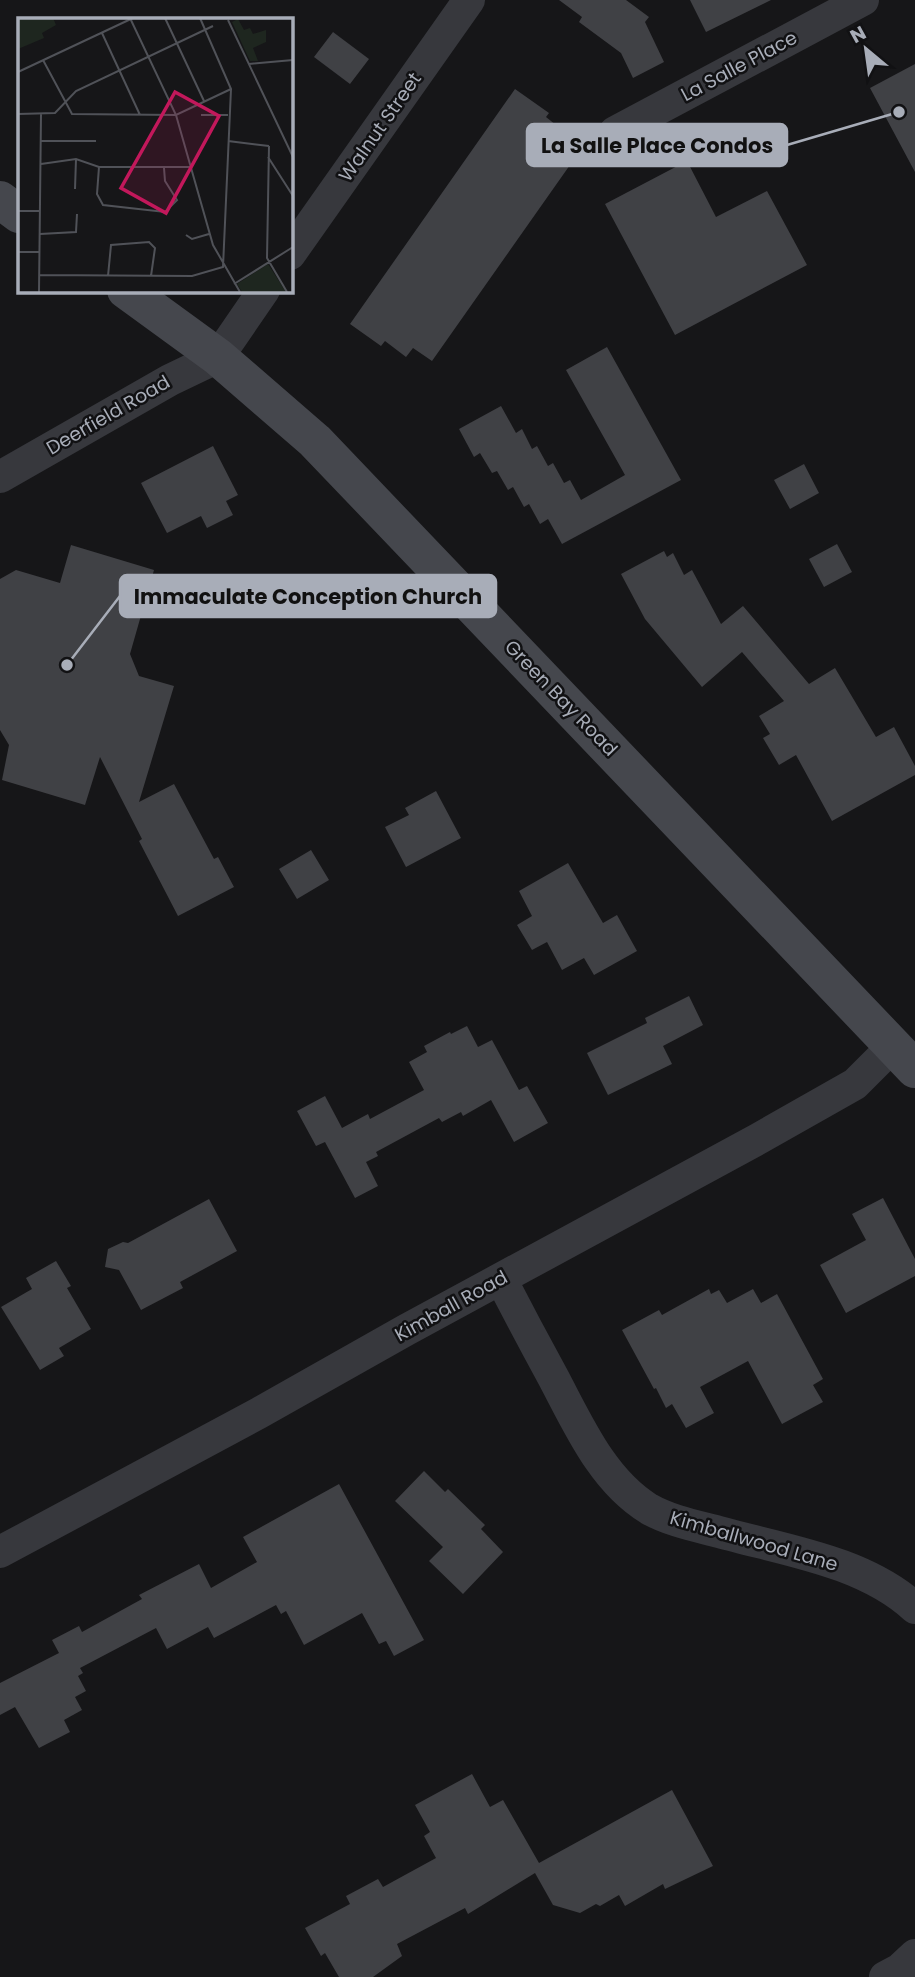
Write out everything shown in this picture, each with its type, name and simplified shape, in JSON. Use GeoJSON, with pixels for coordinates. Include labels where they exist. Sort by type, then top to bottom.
{"type":"FeatureCollection","features":[{"type":"Feature","properties":{"kind":"main road"},"geometry":{"type":"LineString","coordinates":[[0,200],[18,213]]}},
{"type":"Feature","properties":{"kind":"main road","name":"Green Bay Road"},"geometry":{"type":"LineString","coordinates":[[129,292],[218,357],[315,441],[904,1058]]}},
{"type":"Feature","properties":{"kind":"street","name":"Walnut Street"},"geometry":{"type":"LineString","coordinates":[[292,251],[469,0]]}},
{"type":"Feature","properties":{"kind":"street","name":"La Salle Place"},"geometry":{"type":"LineString","coordinates":[[615,132],[863,0]]}},
{"type":"Feature","properties":{"kind":"street"},"geometry":{"type":"LineString","coordinates":[[218,357],[263,292]]}},
{"type":"Feature","properties":{"kind":"street","name":"Deerfield Road"},"geometry":{"type":"LineString","coordinates":[[0,477],[170,380],[218,357]]}},
{"type":"Feature","properties":{"kind":"street","name":"Kimball Road"},"geometry":{"type":"LineString","coordinates":[[0,1552],[260,1413],[904,1058]]}},
{"type":"Feature","properties":{"kind":"street","name":"Kimballwood Lane"},"geometry":{"type":"LineString","coordinates":[[500,1279],[586,1439],[620,1485],[649,1508],[678,1522],[826,1561],[871,1579],[903,1597],[915,1608]]}},
{"type":"Feature","properties":{"kind":"street"},"geometry":{"type":"LineString","coordinates":[[885,1977],[900,1969],[915,1955]]}},
{"type":"Feature","properties":{"kind":"building"},"geometry":{"type":"Polygon","coordinates":[[[559,0],[626,0],[649,17],[645,22],[664,62],[633,78],[621,53],[579,22],[582,17],[559,0]]]}},
{"type":"Feature","properties":{"kind":"building"},"geometry":{"type":"Polygon","coordinates":[[[690,0],[771,0],[706,32],[690,0]]]}},
{"type":"Feature","properties":{"kind":"building"},"geometry":{"type":"Polygon","coordinates":[[[333,32],[369,59],[350,84],[314,57],[333,32]]]}},
{"type":"Feature","properties":{"kind":"building"},"geometry":{"type":"Polygon","coordinates":[[[915,64],[915,172],[870,88],[915,64]]]}},
{"type":"Feature","properties":{"kind":"building"},"geometry":{"type":"Polygon","coordinates":[[[515,89],[549,113],[546,117],[566,133],[559,142],[577,155],[432,361],[413,348],[406,357],[385,341],[381,346],[350,324],[515,89]]]}},
{"type":"Feature","properties":{"kind":"building"},"geometry":{"type":"Polygon","coordinates":[[[687,161],[716,217],[767,191],[807,265],[675,335],[605,204],[687,161]]]}},
{"type":"Feature","properties":{"kind":"building"},"geometry":{"type":"Polygon","coordinates":[[[607,347],[681,480],[562,544],[548,519],[540,524],[529,504],[524,507],[513,487],[508,490],[497,471],[492,473],[480,453],[474,457],[459,429],[501,406],[516,433],[522,429],[532,449],[537,446],[548,466],[553,463],[564,483],[570,480],[581,500],[625,475],[566,370],[607,347]]]}},
{"type":"Feature","properties":{"kind":"building"},"geometry":{"type":"Polygon","coordinates":[[[213,446],[238,495],[226,501],[233,515],[207,528],[201,516],[167,533],[141,483],[213,446]]]}},
{"type":"Feature","properties":{"kind":"building"},"geometry":{"type":"Polygon","coordinates":[[[804,464],[819,493],[790,509],[774,480],[804,464]]]}},
{"type":"Feature","properties":{"kind":"building"},"geometry":{"type":"Polygon","coordinates":[[[837,544],[852,572],[824,587],[809,559],[837,544]]]}},
{"type":"Feature","properties":{"kind":"building"},"geometry":{"type":"Polygon","coordinates":[[[71,545],[154,570],[130,654],[139,676],[174,686],[139,802],[174,784],[214,859],[218,857],[234,887],[178,916],[100,757],[85,805],[2,780],[9,745],[0,730],[0,579],[16,570],[60,583],[71,545]]]}},
{"type":"Feature","properties":{"kind":"building"},"geometry":{"type":"Polygon","coordinates":[[[664,551],[667,557],[673,553],[684,575],[692,570],[721,624],[743,606],[809,684],[835,668],[876,737],[894,727],[915,766],[915,775],[832,821],[796,755],[779,765],[763,738],[770,734],[759,716],[784,701],[742,652],[702,687],[645,619],[621,574],[664,551]]]}},
{"type":"Feature","properties":{"kind":"building"},"geometry":{"type":"Polygon","coordinates":[[[436,791],[461,838],[406,867],[385,827],[409,815],[405,808],[436,791]]]}},
{"type":"Feature","properties":{"kind":"building"},"geometry":{"type":"Polygon","coordinates":[[[311,850],[329,880],[297,899],[279,869],[311,850]]]}},
{"type":"Feature","properties":{"kind":"building"},"geometry":{"type":"Polygon","coordinates":[[[568,863],[603,923],[617,915],[637,951],[594,975],[584,958],[562,970],[547,942],[532,950],[517,925],[532,916],[519,891],[568,863]]]}},
{"type":"Feature","properties":{"kind":"building"},"geometry":{"type":"Polygon","coordinates":[[[689,996],[703,1025],[663,1046],[672,1064],[608,1095],[587,1053],[647,1023],[645,1018],[689,996]]]}},
{"type":"Feature","properties":{"kind":"building"},"geometry":{"type":"Polygon","coordinates":[[[467,1026],[478,1047],[492,1040],[519,1090],[527,1086],[548,1123],[514,1142],[491,1100],[463,1116],[461,1112],[442,1122],[439,1118],[376,1152],[378,1156],[366,1162],[378,1186],[355,1198],[325,1142],[316,1146],[297,1111],[325,1096],[342,1128],[368,1114],[370,1119],[424,1090],[409,1062],[427,1052],[424,1046],[467,1026]]]}},
{"type":"Feature","properties":{"kind":"building"},"geometry":{"type":"Polygon","coordinates":[[[883,1198],[915,1259],[915,1276],[846,1313],[820,1265],[866,1240],[852,1214],[883,1198]]]}},
{"type":"Feature","properties":{"kind":"building"},"geometry":{"type":"Polygon","coordinates":[[[209,1199],[237,1251],[180,1282],[183,1288],[141,1310],[119,1270],[105,1267],[108,1249],[123,1242],[128,1243],[209,1199]]]}},
{"type":"Feature","properties":{"kind":"building"},"geometry":{"type":"Polygon","coordinates":[[[56,1261],[71,1286],[67,1288],[91,1329],[59,1348],[64,1356],[40,1370],[1,1307],[32,1289],[26,1278],[56,1261]]]}},
{"type":"Feature","properties":{"kind":"building"},"geometry":{"type":"Polygon","coordinates":[[[709,1289],[711,1294],[719,1290],[727,1303],[753,1289],[761,1303],[777,1294],[823,1379],[813,1385],[823,1402],[782,1424],[748,1361],[700,1387],[714,1413],[686,1428],[672,1404],[666,1408],[622,1330],[659,1310],[662,1315],[709,1289]]]}},
{"type":"Feature","properties":{"kind":"building"},"geometry":{"type":"Polygon","coordinates":[[[424,1471],[445,1492],[448,1489],[485,1525],[481,1529],[503,1552],[463,1594],[429,1561],[443,1547],[395,1501],[424,1471]]]}},
{"type":"Feature","properties":{"kind":"building"},"geometry":{"type":"Polygon","coordinates":[[[339,1484],[424,1640],[394,1656],[386,1641],[379,1644],[362,1613],[304,1645],[286,1611],[281,1614],[276,1605],[214,1638],[208,1627],[167,1649],[156,1628],[80,1668],[83,1673],[78,1676],[86,1691],[75,1697],[82,1710],[64,1720],[70,1732],[39,1748],[15,1707],[0,1715],[0,1683],[59,1653],[52,1640],[79,1626],[82,1632],[142,1599],[139,1595],[199,1564],[211,1588],[257,1562],[243,1537],[339,1484]]]}},
{"type":"Feature","properties":{"kind":"building"},"geometry":{"type":"Polygon","coordinates":[[[472,1774],[490,1807],[503,1800],[539,1863],[672,1790],[713,1866],[665,1889],[663,1884],[625,1906],[619,1895],[580,1913],[553,1905],[535,1873],[468,1914],[465,1908],[397,1944],[402,1956],[373,1977],[339,1977],[325,1953],[321,1956],[305,1928],[350,1904],[346,1896],[378,1879],[383,1887],[436,1858],[424,1836],[430,1832],[415,1805],[472,1774]]]}},
{"type":"Feature","properties":{"kind":"place","name":"La Salle Place Condos"},"geometry":{"type":"Point","coordinates":[899,112]}},
{"type":"Feature","properties":{"kind":"place","name":"Immaculate Conception Church"},"geometry":{"type":"Point","coordinates":[67,665]}}]}
